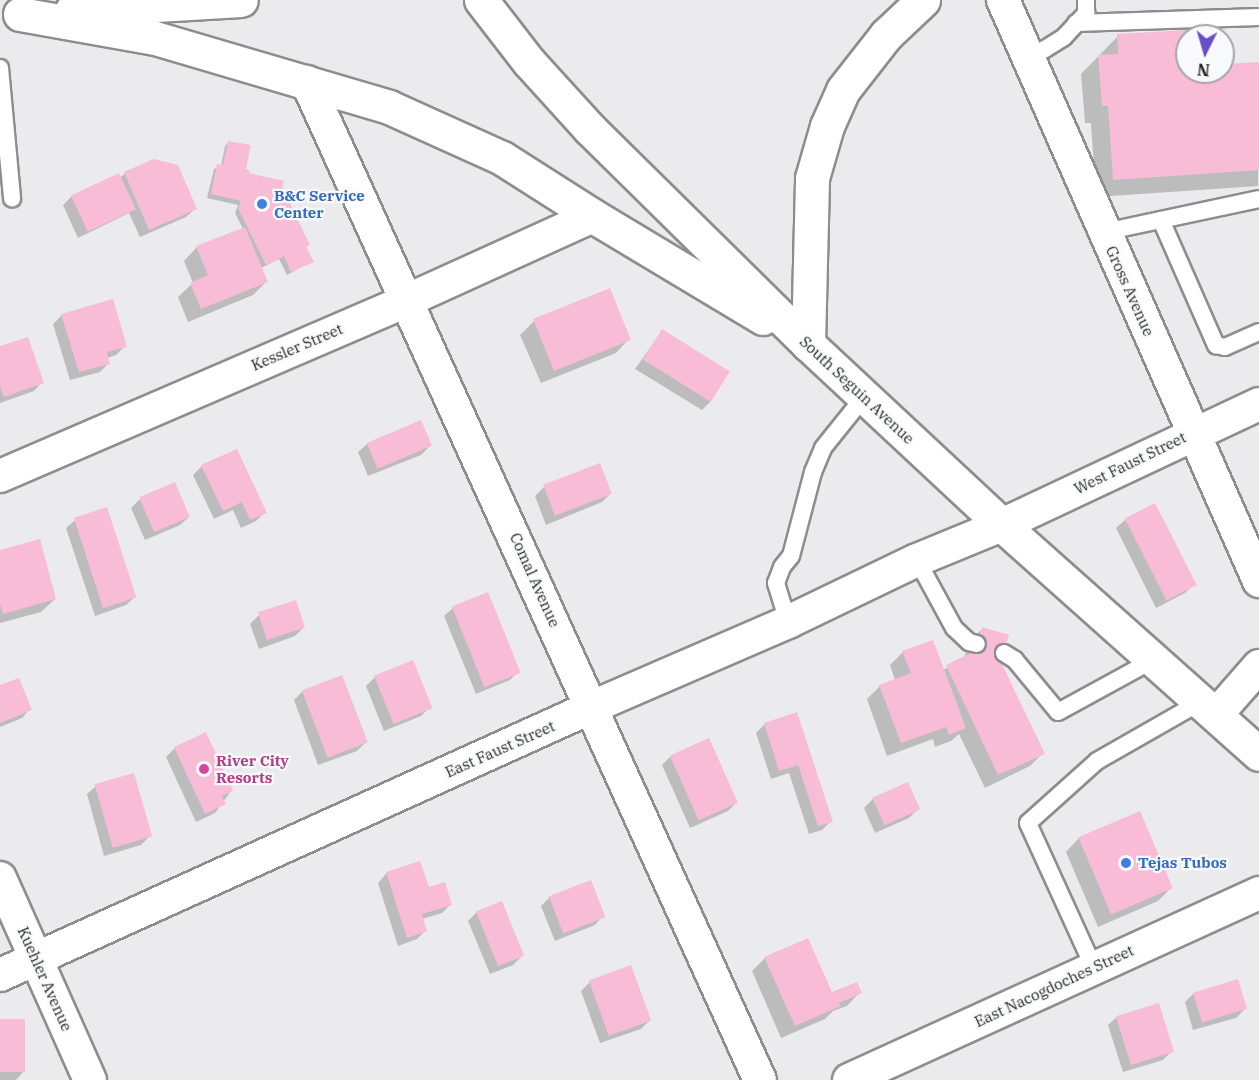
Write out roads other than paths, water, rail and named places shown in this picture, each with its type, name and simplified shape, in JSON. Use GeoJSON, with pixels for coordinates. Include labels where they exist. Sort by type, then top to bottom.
{"type":"FeatureCollection","features":[{"type":"Feature","properties":{"kind":"main road"},"geometry":{"type":"LineString","coordinates":[[10,14],[241,0]]}},
{"type":"Feature","properties":{"kind":"main road","name":"South Seguin Avenue"},"geometry":{"type":"LineString","coordinates":[[481,0],[529,62],[590,129],[808,345],[1002,525],[1259,754]]}},
{"type":"Feature","properties":{"kind":"main road"},"geometry":{"type":"LineString","coordinates":[[10,14],[155,38],[389,107],[502,158],[593,216],[808,345],[812,178],[827,126],[843,90],[886,35],[923,0]]}},
{"type":"Feature","properties":{"kind":"street","name":"Gross Avenue"},"geometry":{"type":"LineString","coordinates":[[1003,0],[1192,434],[1259,581]]}},
{"type":"Feature","properties":{"kind":"street","name":"Comal Avenue"},"geometry":{"type":"LineString","coordinates":[[306,82],[408,300],[760,1080]]}},
{"type":"Feature","properties":{"kind":"street","name":"Kessler Street"},"geometry":{"type":"LineString","coordinates":[[0,476],[408,300],[593,216]]}},
{"type":"Feature","properties":{"kind":"street","name":"West Faust Street"},"geometry":{"type":"LineString","coordinates":[[1002,525],[1259,404]]}},
{"type":"Feature","properties":{"kind":"street","name":"East Faust Street"},"geometry":{"type":"LineString","coordinates":[[0,975],[592,707],[788,622],[917,560],[1002,525]]}},
{"type":"Feature","properties":{"kind":"street"},"geometry":{"type":"LineString","coordinates":[[1209,708],[1259,666]]}},
{"type":"Feature","properties":{"kind":"street","name":"Kuehler Avenue"},"geometry":{"type":"LineString","coordinates":[[0,878],[90,1080]]}},
{"type":"Feature","properties":{"kind":"street","name":"East Nacogdoches Street"},"geometry":{"type":"LineString","coordinates":[[849,1080],[1259,893]]}},
{"type":"Feature","properties":{"kind":"lane"},"geometry":{"type":"LineString","coordinates":[[1027,56],[1045,49],[1064,37],[1086,13],[1086,0]]}},
{"type":"Feature","properties":{"kind":"lane"},"geometry":{"type":"LineString","coordinates":[[1076,23],[1259,17]]}},
{"type":"Feature","properties":{"kind":"lane"},"geometry":{"type":"LineString","coordinates":[[0,68],[12,198]]}},
{"type":"Feature","properties":{"kind":"lane"},"geometry":{"type":"LineString","coordinates":[[1104,232],[1259,199]]}},
{"type":"Feature","properties":{"kind":"lane"},"geometry":{"type":"LineString","coordinates":[[1161,220],[1216,345],[1225,347],[1259,332]]}},
{"type":"Feature","properties":{"kind":"lane"},"geometry":{"type":"LineString","coordinates":[[788,622],[776,583],[782,567],[791,556],[813,472],[823,448],[864,397]]}},
{"type":"Feature","properties":{"kind":"lane"},"geometry":{"type":"LineString","coordinates":[[917,560],[954,628],[973,643]]}},
{"type":"Feature","properties":{"kind":"lane"},"geometry":{"type":"LineString","coordinates":[[1009,657],[1058,712],[1155,659]]}},
{"type":"Feature","properties":{"kind":"lane"},"geometry":{"type":"LineString","coordinates":[[1094,968],[1028,823],[1097,761],[1209,708]]}},
{"type":"Feature","properties":{"kind":"place","name":"B&C Service Center"},"geometry":{"type":"Point","coordinates":[262,204]}},
{"type":"Feature","properties":{"kind":"place","name":"River City Resorts"},"geometry":{"type":"Point","coordinates":[204,769]}},
{"type":"Feature","properties":{"kind":"place","name":"Tejas Tubos"},"geometry":{"type":"Point","coordinates":[1126,863]}}]}
